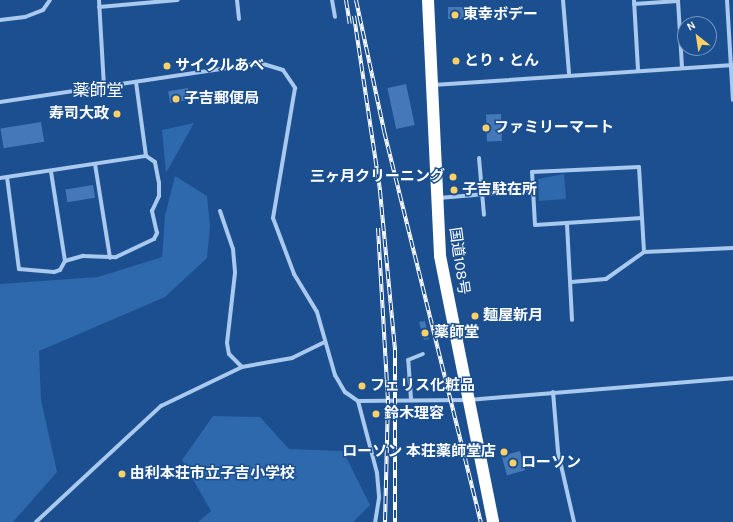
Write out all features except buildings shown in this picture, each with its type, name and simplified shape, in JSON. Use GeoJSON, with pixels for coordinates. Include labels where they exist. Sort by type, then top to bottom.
{"type":"FeatureCollection","features":[{"type":"Feature","properties":{"kind":"highway","name":"国道108号"},"geometry":{"type":"LineString","coordinates":[[428,0],[433,85],[436,199],[440,256],[493,522]]}},
{"type":"Feature","properties":{"kind":"street"},"geometry":{"type":"LineString","coordinates":[[0,20],[25,17],[43,10],[50,0]]}},
{"type":"Feature","properties":{"kind":"street"},"geometry":{"type":"LineString","coordinates":[[99,0],[104,87]]}},
{"type":"Feature","properties":{"kind":"street"},"geometry":{"type":"LineString","coordinates":[[99,7],[178,0]]}},
{"type":"Feature","properties":{"kind":"street"},"geometry":{"type":"LineString","coordinates":[[238,0],[239,19]]}},
{"type":"Feature","properties":{"kind":"street"},"geometry":{"type":"LineString","coordinates":[[332,0],[335,17]]}},
{"type":"Feature","properties":{"kind":"street"},"geometry":{"type":"LineString","coordinates":[[562,0],[568,74]]}},
{"type":"Feature","properties":{"kind":"street"},"geometry":{"type":"LineString","coordinates":[[727,0],[733,100]]}},
{"type":"Feature","properties":{"kind":"street"},"geometry":{"type":"LineString","coordinates":[[638,70],[634,2],[678,1],[682,68]]}},
{"type":"Feature","properties":{"kind":"street"},"geometry":{"type":"LineString","coordinates":[[0,102],[260,63],[272,64],[290,78],[295,88],[273,218],[294,274],[317,312],[324,342],[335,375],[345,392],[358,401],[411,399],[468,400],[733,378]]}},
{"type":"Feature","properties":{"kind":"street"},"geometry":{"type":"LineString","coordinates":[[433,85],[568,74],[732,66]]}},
{"type":"Feature","properties":{"kind":"street"},"geometry":{"type":"LineString","coordinates":[[136,82],[146,156]]}},
{"type":"Feature","properties":{"kind":"street"},"geometry":{"type":"LineString","coordinates":[[0,178],[51,172],[146,156],[155,162],[159,183],[159,196],[152,211],[157,232],[154,239],[128,254],[110,258],[83,256],[65,261]]}},
{"type":"Feature","properties":{"kind":"street"},"geometry":{"type":"LineString","coordinates":[[479,158],[484,215]]}},
{"type":"Feature","properties":{"kind":"street"},"geometry":{"type":"LineString","coordinates":[[95,164],[110,258]]}},
{"type":"Feature","properties":{"kind":"street"},"geometry":{"type":"LineString","coordinates":[[642,218],[535,225],[532,172],[639,167],[642,218],[644,252]]}},
{"type":"Feature","properties":{"kind":"street"},"geometry":{"type":"LineString","coordinates":[[7,177],[19,269],[54,272],[60,270],[65,261],[51,172]]}},
{"type":"Feature","properties":{"kind":"street"},"geometry":{"type":"LineString","coordinates":[[436,199],[532,190]]}},
{"type":"Feature","properties":{"kind":"street"},"geometry":{"type":"LineString","coordinates":[[220,211],[232,249],[235,273],[227,343],[230,354],[242,367]]}},
{"type":"Feature","properties":{"kind":"street"},"geometry":{"type":"LineString","coordinates":[[567,224],[572,320]]}},
{"type":"Feature","properties":{"kind":"street"},"geometry":{"type":"LineString","coordinates":[[571,282],[606,279],[644,252],[733,248]]}},
{"type":"Feature","properties":{"kind":"street"},"geometry":{"type":"LineString","coordinates":[[36,522],[145,417],[161,406],[242,367],[260,366],[292,358],[324,342]]}},
{"type":"Feature","properties":{"kind":"street"},"geometry":{"type":"LineString","coordinates":[[411,399],[408,360],[423,354]]}},
{"type":"Feature","properties":{"kind":"street"},"geometry":{"type":"LineString","coordinates":[[553,392],[558,452],[574,522]]}},
{"type":"Feature","properties":{"kind":"street"},"geometry":{"type":"LineString","coordinates":[[358,401],[377,473],[379,498],[375,522]]}},
{"type":"Feature","properties":{"kind":"shaded area"},"geometry":{"type":"Polygon","coordinates":[[[194,123],[166,173],[162,130],[194,123]]]}},
{"type":"Feature","properties":{"kind":"shaded area"},"geometry":{"type":"Polygon","coordinates":[[[564,174],[566,199],[539,201],[538,179],[564,174]]]}},
{"type":"Feature","properties":{"kind":"shaded area"},"geometry":{"type":"Polygon","coordinates":[[[175,176],[207,196],[210,226],[207,258],[165,297],[39,351],[41,400],[57,472],[13,522],[0,522],[0,284],[98,277],[162,257],[165,216],[175,176]]]}},
{"type":"Feature","properties":{"kind":"shaded area"},"geometry":{"type":"Polygon","coordinates":[[[213,416],[260,417],[289,449],[343,451],[370,505],[353,522],[198,522],[211,511],[182,460],[213,416]]]}},
{"type":"Feature","properties":{"kind":"railway"},"geometry":{"type":"LineString","coordinates":[[346,0],[350,24]]}},
{"type":"Feature","properties":{"kind":"railway"},"geometry":{"type":"LineString","coordinates":[[356,0],[384,131],[481,522]]}},
{"type":"Feature","properties":{"kind":"railway"},"geometry":{"type":"LineString","coordinates":[[354,16],[380,191],[395,350],[395,522]]}},
{"type":"Feature","properties":{"kind":"railway"},"geometry":{"type":"LineString","coordinates":[[378,228],[388,400],[385,522]]}},
{"type":"Feature","properties":{"kind":"place","name":"東幸ボデー"},"geometry":{"type":"Point","coordinates":[455,15]}},
{"type":"Feature","properties":{"kind":"place","name":"とり・とん"},"geometry":{"type":"Point","coordinates":[456,61]}},
{"type":"Feature","properties":{"kind":"place","name":"サイクルあべ"},"geometry":{"type":"Point","coordinates":[167,66]}},
{"type":"Feature","properties":{"kind":"place","name":"子吉郵便局"},"geometry":{"type":"Point","coordinates":[176,99]}},
{"type":"Feature","properties":{"kind":"place","name":"寿司大政"},"geometry":{"type":"Point","coordinates":[117,114]}},
{"type":"Feature","properties":{"kind":"place","name":"ファミリーマート"},"geometry":{"type":"Point","coordinates":[486,128]}},
{"type":"Feature","properties":{"kind":"place","name":"三ヶ月クリーニング"},"geometry":{"type":"Point","coordinates":[453,177]}},
{"type":"Feature","properties":{"kind":"place","name":"子吉駐在所"},"geometry":{"type":"Point","coordinates":[454,190]}},
{"type":"Feature","properties":{"kind":"place","name":"麺屋新月"},"geometry":{"type":"Point","coordinates":[475,316]}},
{"type":"Feature","properties":{"kind":"place","name":"薬師堂"},"geometry":{"type":"Point","coordinates":[425,333]}},
{"type":"Feature","properties":{"kind":"place","name":"フェリス化粧品"},"geometry":{"type":"Point","coordinates":[362,386]}},
{"type":"Feature","properties":{"kind":"place","name":"鈴木理容"},"geometry":{"type":"Point","coordinates":[376,414]}},
{"type":"Feature","properties":{"kind":"place","name":"ローソン 本荘薬師堂店"},"geometry":{"type":"Point","coordinates":[504,452]}},
{"type":"Feature","properties":{"kind":"place","name":"ローソン"},"geometry":{"type":"Point","coordinates":[513,463]}},
{"type":"Feature","properties":{"kind":"place","name":"由利本荘市立子吉小学校"},"geometry":{"type":"Point","coordinates":[122,474]}},
{"type":"Feature","properties":{"kind":"district","name":"薬師堂"},"geometry":{"type":"Point","coordinates":[98,91]}}]}
